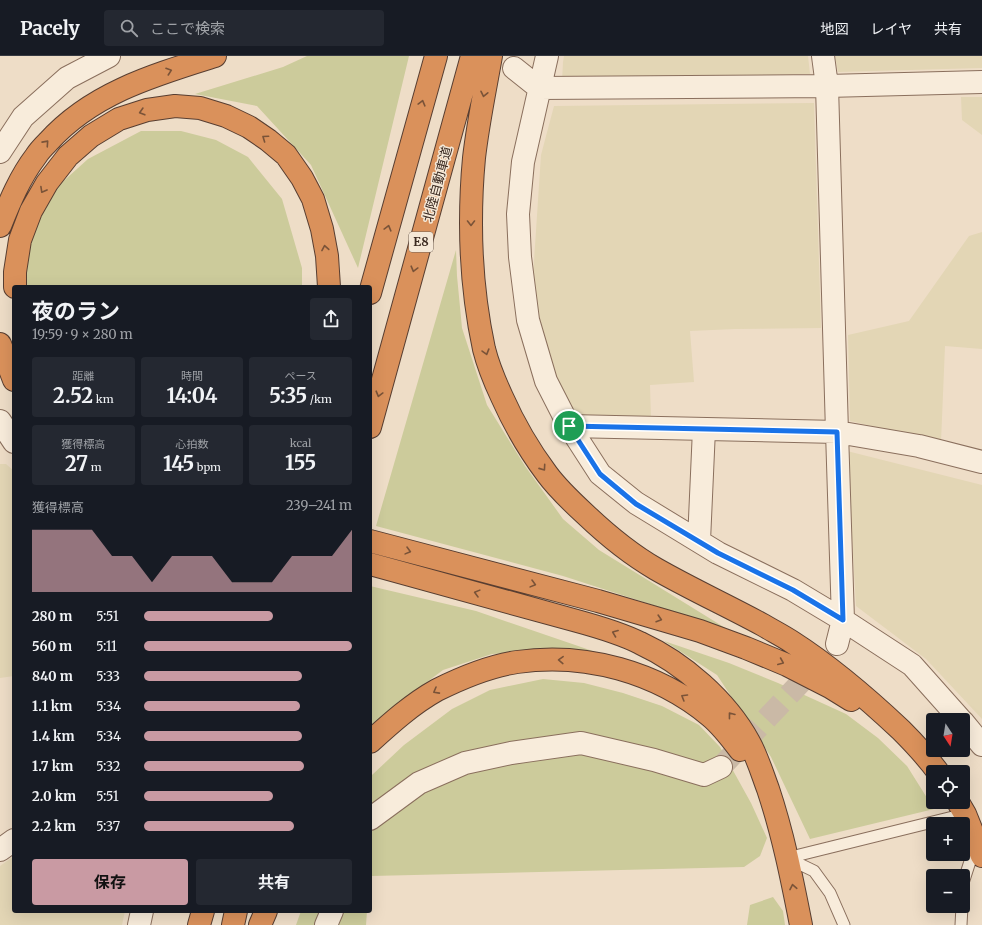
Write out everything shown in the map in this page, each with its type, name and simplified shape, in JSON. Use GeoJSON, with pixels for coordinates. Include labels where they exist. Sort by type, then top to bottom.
{"type":"FeatureCollection","features":[{"type":"Feature","properties":{"kind":"highway"},"geometry":{"type":"LineString","coordinates":[[0,226],[10,201],[36,155],[57,132],[80,112],[108,95],[142,80],[215,56]]}},
{"type":"Feature","properties":{"kind":"highway"},"geometry":{"type":"LineString","coordinates":[[372,286],[436,56]]}},
{"type":"Feature","properties":{"kind":"highway","name":"北陸自動車道"},"geometry":{"type":"LineString","coordinates":[[372,420],[472,56]]}},
{"type":"Feature","properties":{"kind":"highway"},"geometry":{"type":"LineString","coordinates":[[491,56],[480,110],[474,160],[471,234],[473,280],[485,351],[497,385],[511,417],[528,447],[548,475],[573,503],[624,548],[653,567],[791,641],[824,664],[880,710],[933,765]]}},
{"type":"Feature","properties":{"kind":"highway"},"geometry":{"type":"LineString","coordinates":[[15,285],[15,272],[20,240],[32,211],[47,183],[68,156],[91,136],[119,119],[147,110],[175,106],[200,108],[226,116],[249,127],[286,155],[302,178],[313,199],[322,229],[327,256],[329,285]]}},
{"type":"Feature","properties":{"kind":"highway"},"geometry":{"type":"LineString","coordinates":[[0,344],[12,375]]}},
{"type":"Feature","properties":{"kind":"highway"},"geometry":{"type":"LineString","coordinates":[[372,542],[598,601],[700,631],[740,645],[787,665],[830,687],[870,711],[910,740]]}},
{"type":"Feature","properties":{"kind":"highway"},"geometry":{"type":"LineString","coordinates":[[372,565],[611,631],[641,643],[669,659],[692,676],[715,696],[733,717],[749,742],[760,766],[780,827],[801,925]]}},
{"type":"Feature","properties":{"kind":"highway"},"geometry":{"type":"LineString","coordinates":[[372,740],[412,706],[430,694],[462,678],[516,663],[546,660],[575,660],[606,665],[634,673],[662,685],[688,699],[711,717],[742,752],[755,772],[780,827]]}},
{"type":"Feature","properties":{"kind":"highway"},"geometry":{"type":"LineString","coordinates":[[961,809],[979,848]]}},
{"type":"Feature","properties":{"kind":"highway"},"geometry":{"type":"LineString","coordinates":[[199,925],[202,913]]}},
{"type":"Feature","properties":{"kind":"highway"},"geometry":{"type":"LineString","coordinates":[[232,925],[235,913]]}},
{"type":"Feature","properties":{"kind":"highway"},"geometry":{"type":"LineString","coordinates":[[260,925],[265,913]]}},
{"type":"Feature","properties":{"kind":"street"},"geometry":{"type":"LineString","coordinates":[[0,152],[23,117],[67,78],[109,56]]}},
{"type":"Feature","properties":{"kind":"street"},"geometry":{"type":"LineString","coordinates":[[547,56],[523,162],[518,214],[520,257],[530,328],[546,381],[569,426],[600,474],[636,504],[718,553],[793,590],[843,620],[912,665],[955,713]]}},
{"type":"Feature","properties":{"kind":"street"},"geometry":{"type":"LineString","coordinates":[[823,56],[827,86],[843,620],[837,644]]}},
{"type":"Feature","properties":{"kind":"street"},"geometry":{"type":"LineString","coordinates":[[514,68],[539,88],[827,86],[982,82]]}},
{"type":"Feature","properties":{"kind":"street"},"geometry":{"type":"LineString","coordinates":[[0,420],[12,439]]}},
{"type":"Feature","properties":{"kind":"street"},"geometry":{"type":"LineString","coordinates":[[569,426],[837,432],[919,446],[982,462]]}},
{"type":"Feature","properties":{"kind":"street"},"geometry":{"type":"LineString","coordinates":[[699,541],[704,429]]}},
{"type":"Feature","properties":{"kind":"street"},"geometry":{"type":"LineString","coordinates":[[970,729],[981,741]]}},
{"type":"Feature","properties":{"kind":"street"},"geometry":{"type":"LineString","coordinates":[[372,817],[418,783],[465,763],[511,753],[581,743],[654,760],[704,775],[721,767]]}},
{"type":"Feature","properties":{"kind":"street"},"geometry":{"type":"LineString","coordinates":[[0,850],[12,841]]}},
{"type":"Feature","properties":{"kind":"street"},"geometry":{"type":"LineString","coordinates":[[139,925],[142,913]]}},
{"type":"Feature","properties":{"kind":"street"},"geometry":{"type":"LineString","coordinates":[[326,925],[331,913]]}},
{"type":"Feature","properties":{"kind":"lane"},"geometry":{"type":"LineString","coordinates":[[787,858],[958,809]]}},
{"type":"Feature","properties":{"kind":"lane"},"geometry":{"type":"LineString","coordinates":[[969,869],[979,848]]}},
{"type":"Feature","properties":{"kind":"lane"},"geometry":{"type":"LineString","coordinates":[[787,858],[814,871],[830,893],[844,925]]}},
{"type":"Feature","properties":{"kind":"lane"},"geometry":{"type":"LineString","coordinates":[[960,925],[961,913]]}},
{"type":"Feature","properties":{"kind":"shaded area"},"geometry":{"type":"Polygon","coordinates":[[[564,56],[808,56],[810,74],[562,81],[564,56]]]}},
{"type":"Feature","properties":{"kind":"shaded area"},"geometry":{"type":"Polygon","coordinates":[[[835,56],[982,56],[982,68],[838,72],[835,56]]]}},
{"type":"Feature","properties":{"kind":"shaded area"},"geometry":{"type":"Polygon","coordinates":[[[961,97],[982,97],[982,135],[962,120],[961,97]]]}},
{"type":"Feature","properties":{"kind":"shaded area"},"geometry":{"type":"Polygon","coordinates":[[[814,103],[821,328],[690,331],[694,382],[650,385],[651,418],[575,417],[556,380],[539,325],[533,276],[541,155],[554,106],[814,103]]]}},
{"type":"Feature","properties":{"kind":"shaded area"},"geometry":{"type":"Polygon","coordinates":[[[982,232],[982,349],[945,346],[941,442],[850,421],[848,335],[909,321],[969,236],[982,232]]]}},
{"type":"Feature","properties":{"kind":"shaded area"},"geometry":{"type":"Polygon","coordinates":[[[847,451],[982,485],[982,719],[926,659],[856,606],[847,451]]]}},
{"type":"Feature","properties":{"kind":"shaded area"},"geometry":{"type":"Polygon","coordinates":[[[0,464],[6,464],[12,469],[12,676],[0,678],[0,464]]]}},
{"type":"Feature","properties":{"kind":"shaded area"},"geometry":{"type":"Polygon","coordinates":[[[12,857],[12,913],[125,913],[122,925],[0,925],[0,866],[12,857]]]}},
{"type":"Feature","properties":{"kind":"green space"},"geometry":{"type":"Polygon","coordinates":[[[307,56],[409,56],[358,268],[311,165],[257,106],[195,94],[283,67],[307,56]]]}},
{"type":"Feature","properties":{"kind":"green space"},"geometry":{"type":"Polygon","coordinates":[[[141,131],[181,131],[216,140],[248,157],[282,199],[302,268],[302,285],[25,285],[30,233],[58,186],[88,159],[141,131]]]}},
{"type":"Feature","properties":{"kind":"green space"},"geometry":{"type":"Polygon","coordinates":[[[456,250],[462,328],[487,405],[525,466],[563,519],[599,550],[727,629],[563,576],[376,526],[456,250]]]}},
{"type":"Feature","properties":{"kind":"green space"},"geometry":{"type":"Polygon","coordinates":[[[372,586],[476,611],[619,660],[540,651],[492,654],[443,670],[372,724],[372,586]]]}},
{"type":"Feature","properties":{"kind":"green space"},"geometry":{"type":"Polygon","coordinates":[[[664,641],[729,663],[778,683],[846,714],[878,738],[907,766],[926,796],[926,809],[934,809],[810,839],[771,757],[717,675],[664,641]]]}},
{"type":"Feature","properties":{"kind":"green space"},"geometry":{"type":"Polygon","coordinates":[[[543,679],[584,683],[623,693],[662,706],[699,725],[720,747],[751,803],[767,838],[760,856],[744,867],[372,876],[372,775],[404,745],[452,709],[490,690],[543,679]]]}},
{"type":"Feature","properties":{"kind":"green space"},"geometry":{"type":"Polygon","coordinates":[[[773,897],[783,911],[785,925],[747,925],[750,905],[773,897]]]}},
{"type":"Feature","properties":{"kind":"green space"},"geometry":{"type":"Polygon","coordinates":[[[300,913],[367,913],[366,925],[296,925],[300,913]]]}},
{"type":"Feature","properties":{"kind":"tunnel"},"geometry":{"type":"LineString","coordinates":[[721,767],[837,644]]}},
{"type":"Feature","properties":{"kind":"route"},"geometry":{"type":"LineString","coordinates":[[569,426],[837,432],[843,620],[793,590],[718,553],[636,504],[600,474],[569,426]]}}]}
